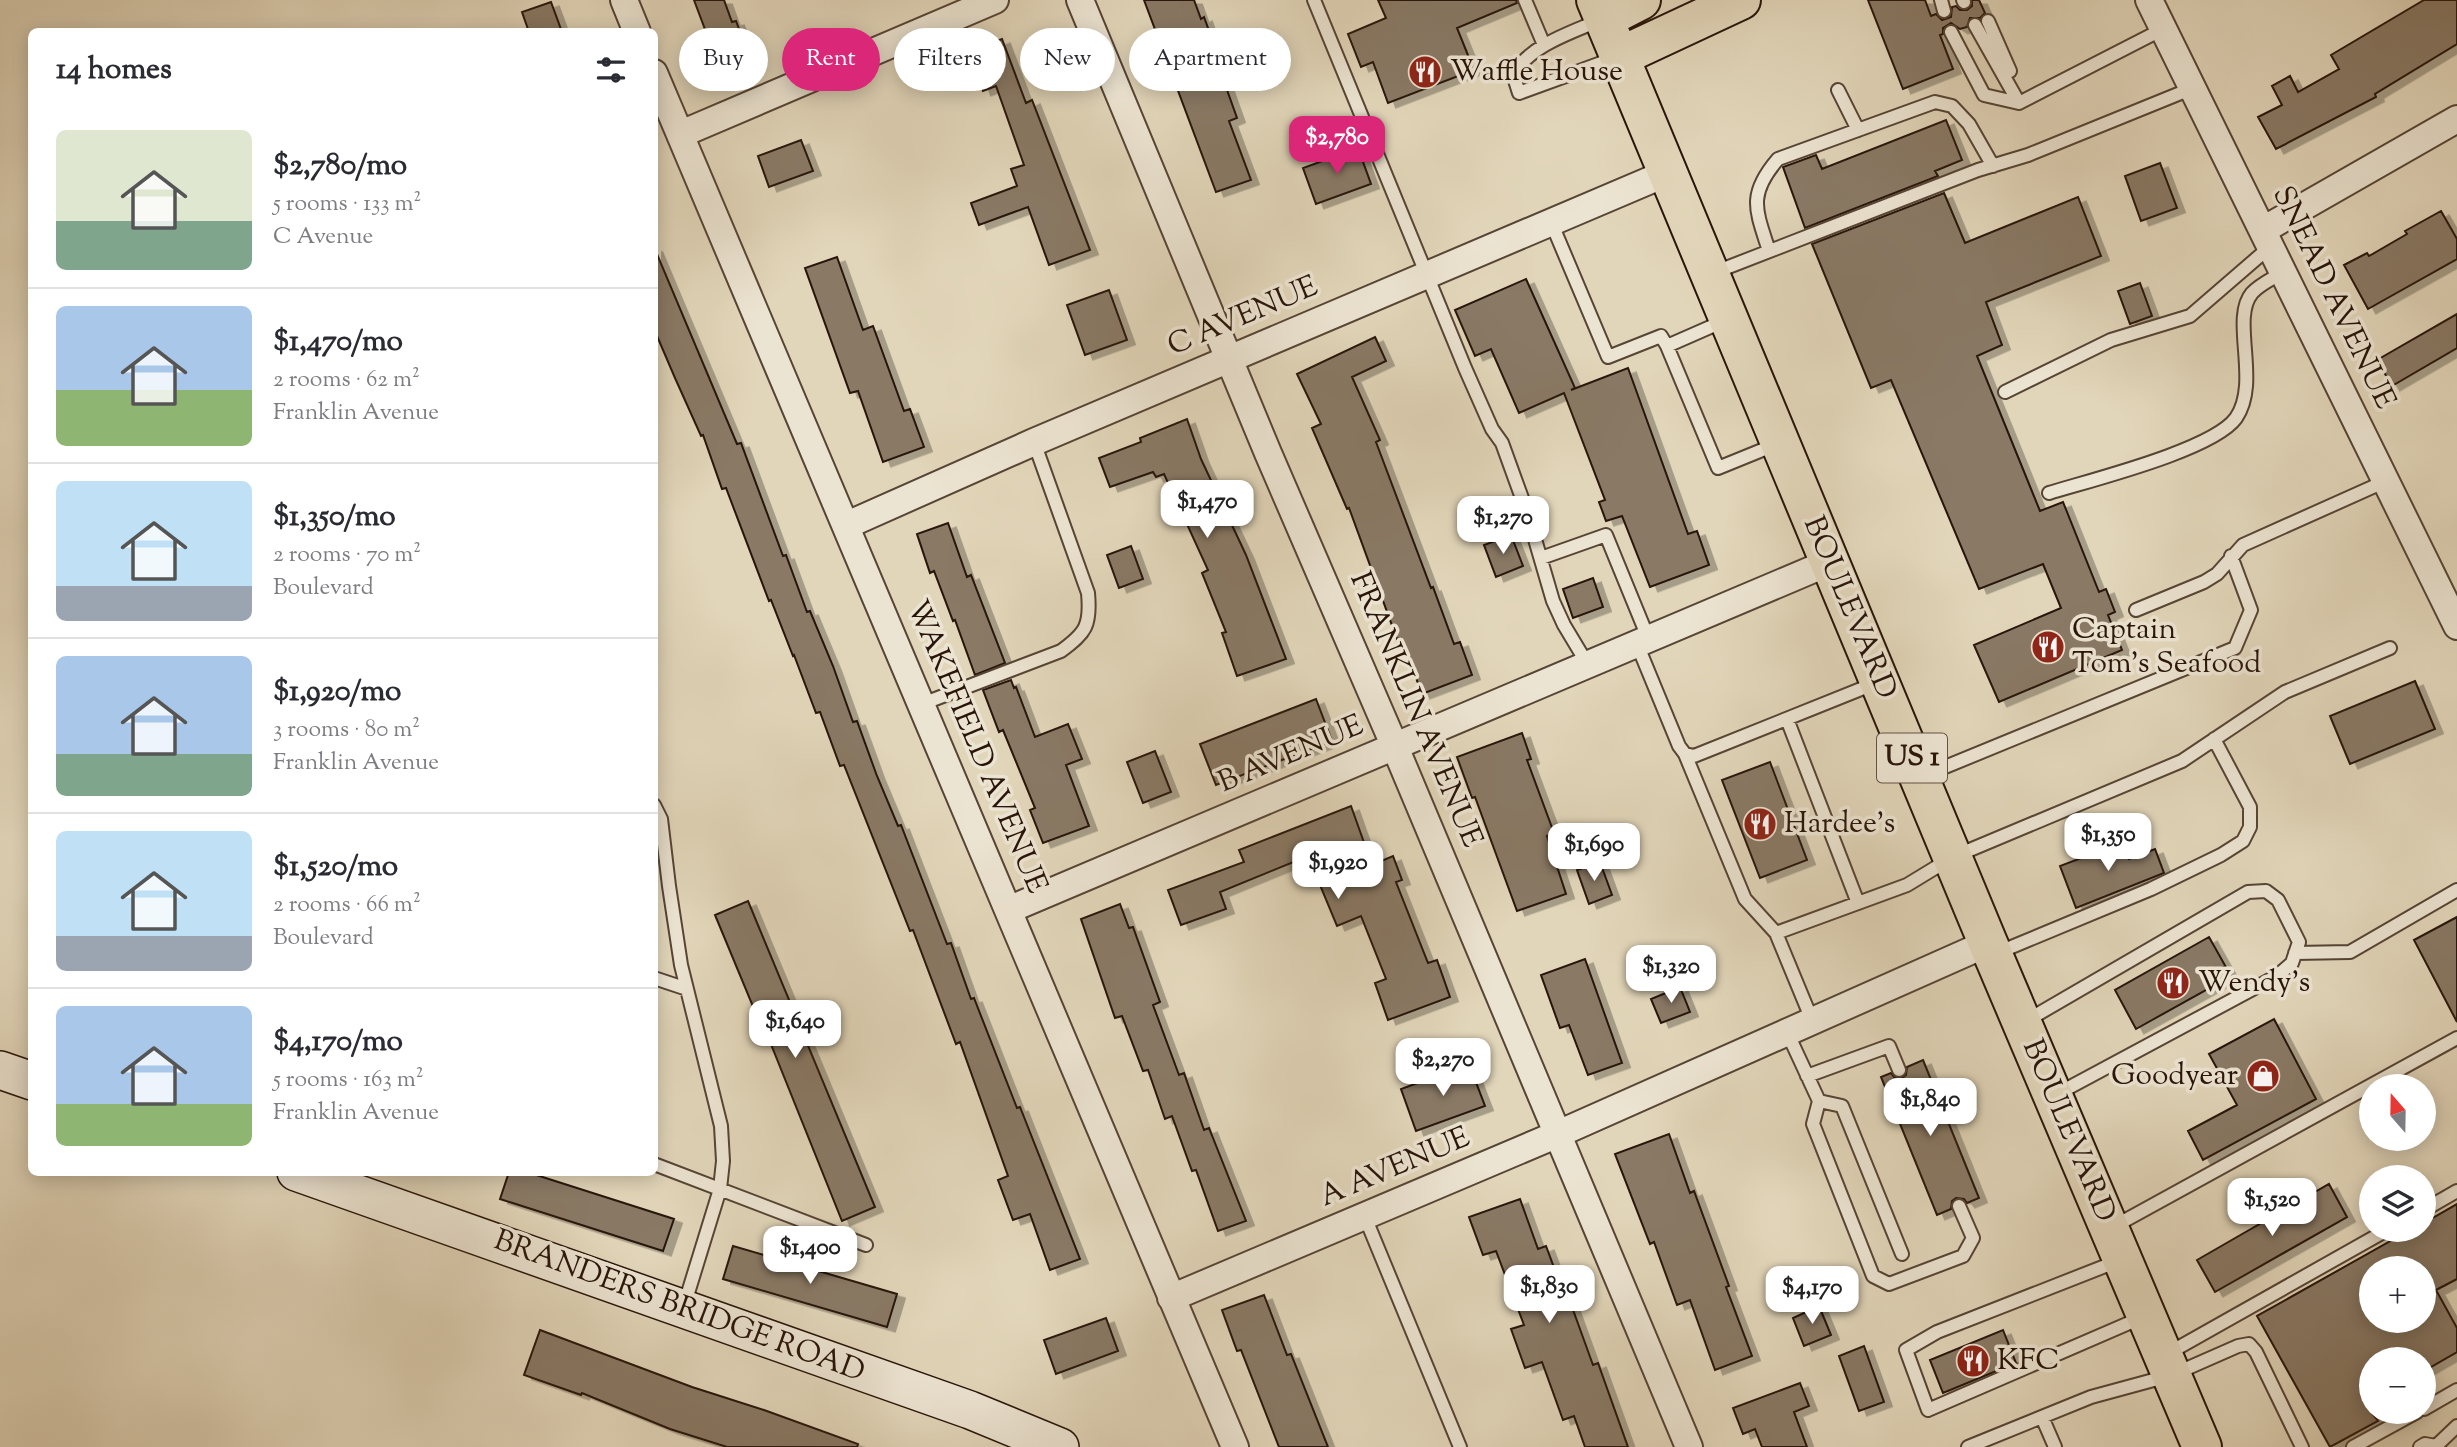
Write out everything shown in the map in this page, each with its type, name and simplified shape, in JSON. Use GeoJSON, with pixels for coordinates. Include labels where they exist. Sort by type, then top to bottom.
{"type":"FeatureCollection","features":[{"type":"Feature","properties":{"kind":"main road"},"geometry":{"type":"LineString","coordinates":[[1600,9],[1641,0]]}},
{"type":"Feature","properties":{"kind":"main road"},"geometry":{"type":"LineString","coordinates":[[1621,56],[1741,0]]}},
{"type":"Feature","properties":{"kind":"main road","name":"BOULEVARD"},"geometry":{"type":"LineString","coordinates":[[1600,9],[2022,1023],[2202,1447]]}},
{"type":"Feature","properties":{"kind":"street"},"geometry":{"type":"LineString","coordinates":[[624,0],[635,28]]}},
{"type":"Feature","properties":{"kind":"street"},"geometry":{"type":"LineString","coordinates":[[681,134],[995,0]]}},
{"type":"Feature","properties":{"kind":"street","name":"FRANKLIN AVENUE"},"geometry":{"type":"LineString","coordinates":[[1080,0],[1689,1447]]}},
{"type":"Feature","properties":{"kind":"street","name":"SNEAD AVENUE"},"geometry":{"type":"LineString","coordinates":[[2149,0],[2454,614]]}},
{"type":"Feature","properties":{"kind":"street","name":"WAKEFIELD AVENUE"},"geometry":{"type":"LineString","coordinates":[[658,82],[1235,1447]]}},
{"type":"Feature","properties":{"kind":"street"},"geometry":{"type":"LineString","coordinates":[[2267,238],[2457,119]]}},
{"type":"Feature","properties":{"kind":"street","name":"C AVENUE"},"geometry":{"type":"LineString","coordinates":[[847,525],[1034,442],[1667,173]]}},
{"type":"Feature","properties":{"kind":"street","name":"B AVENUE"},"geometry":{"type":"LineString","coordinates":[[1009,910],[1830,562]]}},
{"type":"Feature","properties":{"kind":"street","name":"A AVENUE"},"geometry":{"type":"LineString","coordinates":[[1171,1298],[1558,1134],[1812,1020],[1991,948]]}},
{"type":"Feature","properties":{"kind":"street"},"geometry":{"type":"LineString","coordinates":[[0,1070],[28,1080]]}},
{"type":"Feature","properties":{"kind":"street","name":"BRANDERS BRIDGE ROAD"},"geometry":{"type":"LineString","coordinates":[[307,1176],[970,1410],[1060,1447]]}},
{"type":"Feature","properties":{"kind":"lane"},"geometry":{"type":"LineString","coordinates":[[1314,0],[1465,368],[1492,429],[1502,443],[1527,512],[1553,601],[1588,665]]}},
{"type":"Feature","properties":{"kind":"lane"},"geometry":{"type":"LineString","coordinates":[[1525,0],[1544,45]]}},
{"type":"Feature","properties":{"kind":"lane"},"geometry":{"type":"LineString","coordinates":[[1600,9],[1523,59],[1513,74],[1520,93],[1621,56]]}},
{"type":"Feature","properties":{"kind":"lane"},"geometry":{"type":"LineString","coordinates":[[1981,22],[2021,101]]}},
{"type":"Feature","properties":{"kind":"lane"},"geometry":{"type":"LineString","coordinates":[[1951,32],[1984,95],[2021,101],[2163,29]]}},
{"type":"Feature","properties":{"kind":"lane"},"geometry":{"type":"LineString","coordinates":[[1710,275],[1918,192],[2028,155],[2193,88]]}},
{"type":"Feature","properties":{"kind":"lane"},"geometry":{"type":"LineString","coordinates":[[1838,90],[1858,130]]}},
{"type":"Feature","properties":{"kind":"lane"},"geometry":{"type":"LineString","coordinates":[[1769,251],[1755,208],[1762,178],[1778,159],[1935,102],[1952,106],[1969,124],[1993,166]]}},
{"type":"Feature","properties":{"kind":"lane"},"geometry":{"type":"LineString","coordinates":[[1551,222],[1608,357],[1661,336],[1718,468],[1780,443]]}},
{"type":"Feature","properties":{"kind":"lane"},"geometry":{"type":"LineString","coordinates":[[2005,392],[2111,340],[2190,316],[2267,238]]}},
{"type":"Feature","properties":{"kind":"lane"},"geometry":{"type":"LineString","coordinates":[[2049,494],[2192,447],[2216,436],[2235,418],[2242,404],[2247,379],[2246,305],[2253,292],[2284,271]]}},
{"type":"Feature","properties":{"kind":"lane"},"geometry":{"type":"LineString","coordinates":[[1667,346],[1728,319]]}},
{"type":"Feature","properties":{"kind":"lane"},"geometry":{"type":"LineString","coordinates":[[922,704],[1061,651],[1079,638],[1086,628],[1090,612],[1088,593],[1034,442]]}},
{"type":"Feature","properties":{"kind":"lane"},"geometry":{"type":"LineString","coordinates":[[2136,610],[2204,582],[2217,574],[2243,545],[2386,481]]}},
{"type":"Feature","properties":{"kind":"lane"},"geometry":{"type":"LineString","coordinates":[[1541,558],[1606,535],[1679,746],[1685,754],[1745,899],[1776,933],[1812,1020]]}},
{"type":"Feature","properties":{"kind":"lane"},"geometry":{"type":"LineString","coordinates":[[1920,777],[2235,649],[2252,610],[2231,556]]}},
{"type":"Feature","properties":{"kind":"lane"},"geometry":{"type":"LineString","coordinates":[[1776,933],[1907,885],[1953,857],[2182,761],[2285,692],[2390,648]]}},
{"type":"Feature","properties":{"kind":"lane"},"geometry":{"type":"LineString","coordinates":[[1685,754],[1694,756],[1880,681]]}},
{"type":"Feature","properties":{"kind":"lane"},"geometry":{"type":"LineString","coordinates":[[1787,719],[1858,903]]}},
{"type":"Feature","properties":{"kind":"lane"},"geometry":{"type":"LineString","coordinates":[[1991,948],[2151,889],[2221,855],[2243,841],[2250,827],[2250,807],[2214,739]]}},
{"type":"Feature","properties":{"kind":"lane"},"geometry":{"type":"LineString","coordinates":[[658,813],[687,989],[721,1126],[723,1161],[720,1189],[683,1310]]}},
{"type":"Feature","properties":{"kind":"lane"},"geometry":{"type":"LineString","coordinates":[[2295,953],[2350,952],[2457,890]]}},
{"type":"Feature","properties":{"kind":"lane"},"geometry":{"type":"LineString","coordinates":[[2022,1023],[2248,892],[2266,891],[2278,900],[2299,942],[2292,963],[2277,976],[2053,1096]]}},
{"type":"Feature","properties":{"kind":"lane"},"geometry":{"type":"LineString","coordinates":[[658,979],[687,989]]}},
{"type":"Feature","properties":{"kind":"lane"},"geometry":{"type":"LineString","coordinates":[[1787,1032],[1819,1101],[1813,1124],[1873,1276],[1889,1284],[1963,1256],[1973,1238],[1959,1206]]}},
{"type":"Feature","properties":{"kind":"lane"},"geometry":{"type":"LineString","coordinates":[[2146,1315],[1928,1410],[1906,1350],[1937,1332],[2116,1244],[2457,1038]]}},
{"type":"Feature","properties":{"kind":"lane"},"geometry":{"type":"LineString","coordinates":[[1807,1076],[1889,1046],[1899,1070]]}},
{"type":"Feature","properties":{"kind":"lane"},"geometry":{"type":"LineString","coordinates":[[1819,1101],[1842,1106],[1902,1254]]}},
{"type":"Feature","properties":{"kind":"lane"},"geometry":{"type":"LineString","coordinates":[[658,1166],[866,1245]]}},
{"type":"Feature","properties":{"kind":"lane"},"geometry":{"type":"LineString","coordinates":[[2436,1203],[2457,1191]]}},
{"type":"Feature","properties":{"kind":"lane"},"geometry":{"type":"LineString","coordinates":[[1364,1217],[1460,1447]]}},
{"type":"Feature","properties":{"kind":"lane"},"geometry":{"type":"LineString","coordinates":[[2167,1366],[2368,1242]]}},
{"type":"Feature","properties":{"kind":"lane"},"geometry":{"type":"LineString","coordinates":[[1968,1447],[2167,1366],[2249,1344],[2256,1352],[2302,1447]]}},
{"type":"Feature","properties":{"kind":"lane"},"geometry":{"type":"LineString","coordinates":[[2436,1402],[2457,1390]]}},
{"type":"Feature","properties":{"kind":"lane"},"geometry":{"type":"LineString","coordinates":[[2042,1417],[2055,1447]]}},
{"type":"Feature","properties":{"kind":"lane"},"geometry":{"type":"LineString","coordinates":[[2353,1447],[2395,1424]]}},
{"type":"Feature","properties":{"kind":"lane"},"geometry":{"type":"LineString","coordinates":[[2420,1447],[2425,1444],[2436,1446],[2457,1426]]}},
{"type":"Feature","properties":{"kind":"building"},"geometry":{"type":"Polygon","coordinates":[[[694,0],[724,0],[732,22],[736,21],[739,28],[704,28],[694,0]]]}},
{"type":"Feature","properties":{"kind":"building"},"geometry":{"type":"Polygon","coordinates":[[[1144,0],[1194,0],[1201,19],[1204,17],[1208,28],[1154,28],[1144,0]]]}},
{"type":"Feature","properties":{"kind":"building"},"geometry":{"type":"Polygon","coordinates":[[[1378,0],[1516,0],[1517,3],[1457,28],[1474,70],[1388,103],[1373,62],[1361,67],[1348,34],[1386,18],[1378,0]]]}},
{"type":"Feature","properties":{"kind":"building"},"geometry":{"type":"Polygon","coordinates":[[[1868,0],[1925,0],[1931,16],[1936,14],[1942,20],[1951,17],[1952,7],[1967,10],[1972,6],[1972,0],[1979,0],[1985,13],[1980,18],[1970,18],[1967,27],[1960,29],[1951,23],[1943,28],[1943,34],[1940,35],[1953,69],[1903,89],[1868,0]]]}},
{"type":"Feature","properties":{"kind":"building"},"geometry":{"type":"Polygon","coordinates":[[[2424,0],[2457,0],[2457,44],[2375,94],[2376,97],[2276,149],[2258,117],[2282,105],[2272,86],[2290,76],[2298,92],[2339,69],[2331,55],[2424,0]]]}},
{"type":"Feature","properties":{"kind":"building"},"geometry":{"type":"Polygon","coordinates":[[[551,2],[561,28],[528,28],[522,12],[551,2]]]}},
{"type":"Feature","properties":{"kind":"building"},"geometry":{"type":"Polygon","coordinates":[[[1006,50],[1026,103],[1032,100],[1090,250],[1049,265],[1028,207],[979,225],[971,203],[1017,186],[1011,169],[1024,165],[998,91],[1006,91],[1006,50]]]}},
{"type":"Feature","properties":{"kind":"building"},"geometry":{"type":"Polygon","coordinates":[[[1178,91],[1227,91],[1237,118],[1229,121],[1251,180],[1216,192],[1178,91]]]}},
{"type":"Feature","properties":{"kind":"building"},"geometry":{"type":"Polygon","coordinates":[[[1946,120],[1962,160],[1935,171],[1938,176],[1805,228],[1783,167],[1816,155],[1822,169],[1946,120]]]}},
{"type":"Feature","properties":{"kind":"building"},"geometry":{"type":"Polygon","coordinates":[[[801,140],[813,171],[769,187],[758,156],[801,140]]]}},
{"type":"Feature","properties":{"kind":"building"},"geometry":{"type":"Polygon","coordinates":[[[1358,148],[1371,184],[1316,204],[1303,168],[1358,148]]]}},
{"type":"Feature","properties":{"kind":"building"},"geometry":{"type":"Polygon","coordinates":[[[2160,163],[2177,208],[2141,221],[2125,176],[2160,163]]]}},
{"type":"Feature","properties":{"kind":"building"},"geometry":{"type":"Polygon","coordinates":[[[1944,193],[1965,243],[2078,197],[2101,256],[1986,302],[2002,345],[1977,356],[2040,511],[2063,502],[2099,592],[2106,589],[2115,612],[2108,615],[2122,650],[1999,702],[1974,645],[2061,608],[2043,564],[1979,589],[1891,380],[1871,388],[1812,244],[1944,193]]]}},
{"type":"Feature","properties":{"kind":"building"},"geometry":{"type":"Polygon","coordinates":[[[2441,211],[2457,239],[2457,259],[2368,309],[2344,265],[2367,253],[2369,256],[2407,234],[2405,231],[2441,211]]]}},
{"type":"Feature","properties":{"kind":"building"},"geometry":{"type":"Polygon","coordinates":[[[658,256],[737,444],[741,443],[783,556],[786,555],[807,612],[810,611],[853,722],[857,721],[898,826],[901,825],[947,944],[951,943],[971,999],[974,998],[1017,1108],[1020,1107],[1080,1259],[1050,1270],[1030,1214],[1013,1220],[998,1180],[1008,1176],[960,1042],[956,1044],[913,930],[910,931],[844,765],[840,766],[820,712],[816,713],[726,488],[722,489],[703,435],[701,436],[658,338],[658,256]]]}},
{"type":"Feature","properties":{"kind":"building"},"geometry":{"type":"Polygon","coordinates":[[[837,257],[863,330],[873,326],[904,411],[910,409],[924,447],[883,462],[858,391],[850,393],[805,268],[837,257]]]}},
{"type":"Feature","properties":{"kind":"building"},"geometry":{"type":"Polygon","coordinates":[[[1526,279],[1575,388],[1571,390],[1628,368],[1688,534],[1697,531],[1709,565],[1650,587],[1622,516],[1606,521],[1599,502],[1605,500],[1564,393],[1519,413],[1491,349],[1475,356],[1455,310],[1526,279]]]}},
{"type":"Feature","properties":{"kind":"building"},"geometry":{"type":"Polygon","coordinates":[[[2140,283],[2152,316],[2130,324],[2118,291],[2140,283]]]}},
{"type":"Feature","properties":{"kind":"building"},"geometry":{"type":"Polygon","coordinates":[[[1109,290],[1127,340],[1085,355],[1067,305],[1109,290]]]}},
{"type":"Feature","properties":{"kind":"building"},"geometry":{"type":"Polygon","coordinates":[[[2457,314],[2457,348],[2392,386],[2377,360],[2457,314]]]}},
{"type":"Feature","properties":{"kind":"building"},"geometry":{"type":"Polygon","coordinates":[[[1375,337],[1386,361],[1352,377],[1380,440],[1376,442],[1431,588],[1433,587],[1454,644],[1460,642],[1472,675],[1422,694],[1401,638],[1397,639],[1349,508],[1347,509],[1312,428],[1321,424],[1297,374],[1375,337]]]}},
{"type":"Feature","properties":{"kind":"building"},"geometry":{"type":"Polygon","coordinates":[[[1187,419],[1201,459],[1246,555],[1286,659],[1237,676],[1222,633],[1226,632],[1202,573],[1208,570],[1164,474],[1156,477],[1153,472],[1110,487],[1099,458],[1141,442],[1140,438],[1187,419]]]}},
{"type":"Feature","properties":{"kind":"building"},"geometry":{"type":"Polygon","coordinates":[[[948,523],[967,577],[971,575],[1005,663],[975,675],[934,571],[930,573],[917,534],[948,523]]]}},
{"type":"Feature","properties":{"kind":"building"},"geometry":{"type":"Polygon","coordinates":[[[1511,535],[1523,566],[1496,577],[1484,545],[1511,535]]]}},
{"type":"Feature","properties":{"kind":"building"},"geometry":{"type":"Polygon","coordinates":[[[1131,546],[1143,579],[1119,588],[1107,555],[1131,546]]]}},
{"type":"Feature","properties":{"kind":"building"},"geometry":{"type":"Polygon","coordinates":[[[1593,578],[1603,607],[1573,618],[1563,589],[1593,578]]]}},
{"type":"Feature","properties":{"kind":"building"},"geometry":{"type":"Polygon","coordinates":[[[1011,680],[1035,737],[1068,724],[1082,759],[1066,765],[1089,826],[1043,843],[1030,810],[1035,808],[1003,730],[999,732],[983,690],[1011,680]]]}},
{"type":"Feature","properties":{"kind":"building"},"geometry":{"type":"Polygon","coordinates":[[[2415,681],[2435,729],[2350,764],[2330,716],[2415,681]]]}},
{"type":"Feature","properties":{"kind":"building"},"geometry":{"type":"Polygon","coordinates":[[[1316,699],[1332,741],[1216,785],[1200,744],[1316,699]]]}},
{"type":"Feature","properties":{"kind":"building"},"geometry":{"type":"Polygon","coordinates":[[[1522,733],[1531,759],[1527,760],[1554,833],[1547,836],[1566,894],[1517,911],[1475,797],[1472,798],[1457,757],[1522,733]]]}},
{"type":"Feature","properties":{"kind":"building"},"geometry":{"type":"Polygon","coordinates":[[[1155,751],[1171,792],[1143,803],[1127,762],[1155,751]]]}},
{"type":"Feature","properties":{"kind":"building"},"geometry":{"type":"Polygon","coordinates":[[[1770,762],[1807,860],[1760,878],[1722,780],[1770,762]]]}},
{"type":"Feature","properties":{"kind":"building"},"geometry":{"type":"Polygon","coordinates":[[[1351,806],[1372,865],[1393,856],[1402,880],[1396,882],[1428,963],[1437,960],[1450,997],[1388,1020],[1375,983],[1386,979],[1361,916],[1337,926],[1308,856],[1220,892],[1226,909],[1181,925],[1168,890],[1244,862],[1239,850],[1351,806]]]}},
{"type":"Feature","properties":{"kind":"building"},"geometry":{"type":"Polygon","coordinates":[[[2123,842],[2129,859],[2155,849],[2164,873],[2076,908],[2060,866],[2123,842]]]}},
{"type":"Feature","properties":{"kind":"building"},"geometry":{"type":"Polygon","coordinates":[[[1600,862],[1612,895],[1589,904],[1577,870],[1600,862]]]}},
{"type":"Feature","properties":{"kind":"building"},"geometry":{"type":"Polygon","coordinates":[[[748,901],[875,1207],[842,1221],[766,1032],[764,1033],[715,915],[748,901]]]}},
{"type":"Feature","properties":{"kind":"building"},"geometry":{"type":"Polygon","coordinates":[[[1120,904],[1129,928],[1133,927],[1160,1002],[1153,1005],[1179,1075],[1184,1073],[1204,1130],[1209,1128],[1246,1221],[1218,1231],[1196,1170],[1192,1171],[1172,1116],[1165,1119],[1148,1070],[1143,1071],[1122,1016],[1115,1018],[1081,919],[1120,904]]]}},
{"type":"Feature","properties":{"kind":"building"},"geometry":{"type":"Polygon","coordinates":[[[2457,917],[2457,1022],[2414,940],[2457,917]]]}},
{"type":"Feature","properties":{"kind":"building","name":"Wendy's"},"geometry":{"type":"Polygon","coordinates":[[[2209,937],[2231,976],[2136,1029],[2115,990],[2209,937]]]}},
{"type":"Feature","properties":{"kind":"building"},"geometry":{"type":"Polygon","coordinates":[[[1585,959],[1622,1063],[1588,1075],[1569,1025],[1560,1028],[1541,975],[1585,959]]]}},
{"type":"Feature","properties":{"kind":"building"},"geometry":{"type":"Polygon","coordinates":[[[1680,987],[1690,1012],[1661,1023],[1651,999],[1680,987]]]}},
{"type":"Feature","properties":{"kind":"building","name":"Goodyear"},"geometry":{"type":"Polygon","coordinates":[[[2274,1019],[2316,1099],[2203,1160],[2188,1131],[2237,1105],[2209,1054],[2274,1019]]]}},
{"type":"Feature","properties":{"kind":"building"},"geometry":{"type":"Polygon","coordinates":[[[1923,1060],[1979,1198],[1967,1203],[1964,1199],[1956,1198],[1952,1201],[1951,1209],[1937,1215],[1881,1077],[1891,1073],[1894,1077],[1902,1078],[1906,1075],[1907,1067],[1923,1060]]]}},
{"type":"Feature","properties":{"kind":"building"},"geometry":{"type":"Polygon","coordinates":[[[1469,1064],[1485,1106],[1416,1131],[1401,1089],[1469,1064]]]}},
{"type":"Feature","properties":{"kind":"building"},"geometry":{"type":"Polygon","coordinates":[[[1669,1134],[1690,1193],[1694,1191],[1752,1356],[1715,1370],[1690,1300],[1677,1305],[1654,1242],[1650,1244],[1615,1154],[1669,1134]]]}},
{"type":"Feature","properties":{"kind":"building"},"geometry":{"type":"Polygon","coordinates":[[[508,1176],[540,1176],[674,1219],[663,1251],[500,1199],[508,1176]]]}},
{"type":"Feature","properties":{"kind":"building"},"geometry":{"type":"Polygon","coordinates":[[[2329,1184],[2347,1217],[2215,1292],[2197,1260],[2329,1184]]]}},
{"type":"Feature","properties":{"kind":"building"},"geometry":{"type":"Polygon","coordinates":[[[1520,1199],[1538,1249],[1546,1246],[1593,1365],[1598,1363],[1628,1447],[1585,1447],[1574,1416],[1563,1420],[1542,1362],[1525,1368],[1511,1329],[1524,1325],[1496,1251],[1483,1255],[1469,1217],[1520,1199]]]}},
{"type":"Feature","properties":{"kind":"building"},"geometry":{"type":"Polygon","coordinates":[[[2457,1204],[2457,1279],[2436,1290],[2436,1256],[2364,1256],[2389,1242],[2436,1242],[2436,1216],[2457,1204]]]}},
{"type":"Feature","properties":{"kind":"building"},"geometry":{"type":"Polygon","coordinates":[[[733,1246],[897,1294],[887,1327],[723,1279],[733,1246]]]}},
{"type":"Feature","properties":{"kind":"building"},"geometry":{"type":"Polygon","coordinates":[[[2359,1259],[2359,1333],[2436,1333],[2436,1290],[2457,1328],[2457,1352],[2436,1364],[2436,1347],[2359,1347],[2359,1424],[2372,1424],[2330,1447],[2257,1316],[2359,1259]]]}},
{"type":"Feature","properties":{"kind":"building"},"geometry":{"type":"Polygon","coordinates":[[[1264,1295],[1328,1447],[1279,1447],[1241,1350],[1237,1351],[1222,1310],[1264,1295]]]}},
{"type":"Feature","properties":{"kind":"building"},"geometry":{"type":"Polygon","coordinates":[[[1819,1306],[1831,1335],[1804,1346],[1793,1318],[1819,1306]]]}},
{"type":"Feature","properties":{"kind":"building"},"geometry":{"type":"Polygon","coordinates":[[[1106,1318],[1118,1351],[1056,1374],[1044,1340],[1106,1318]]]}},
{"type":"Feature","properties":{"kind":"building"},"geometry":{"type":"Polygon","coordinates":[[[540,1330],[692,1387],[858,1444],[857,1447],[727,1447],[670,1429],[582,1393],[581,1395],[524,1375],[540,1330]]]}},
{"type":"Feature","properties":{"kind":"building","name":"KFC"},"geometry":{"type":"Polygon","coordinates":[[[2003,1330],[2016,1363],[1943,1393],[1930,1360],[2003,1330]]]}},
{"type":"Feature","properties":{"kind":"building"},"geometry":{"type":"Polygon","coordinates":[[[1864,1346],[1884,1402],[1859,1411],[1839,1356],[1864,1346]]]}},
{"type":"Feature","properties":{"kind":"building"},"geometry":{"type":"Polygon","coordinates":[[[1800,1383],[1809,1406],[1794,1412],[1807,1447],[1762,1447],[1755,1429],[1743,1434],[1733,1408],[1800,1383]]]}},
{"type":"Feature","properties":{"kind":"place","name":"Waffle House"},"geometry":{"type":"Point","coordinates":[1425,72]}},
{"type":"Feature","properties":{"kind":"place","name":"Captain Tom's Seafood"},"geometry":{"type":"Point","coordinates":[2048,647]}},
{"type":"Feature","properties":{"kind":"place","name":"Hardee's"},"geometry":{"type":"Point","coordinates":[1760,824]}},
{"type":"Feature","properties":{"kind":"place","name":"Wendy's"},"geometry":{"type":"Point","coordinates":[2173,983]}},
{"type":"Feature","properties":{"kind":"place","name":"Goodyear"},"geometry":{"type":"Point","coordinates":[2263,1076]}},
{"type":"Feature","properties":{"kind":"place","name":"KFC"},"geometry":{"type":"Point","coordinates":[1973,1361]}}]}
